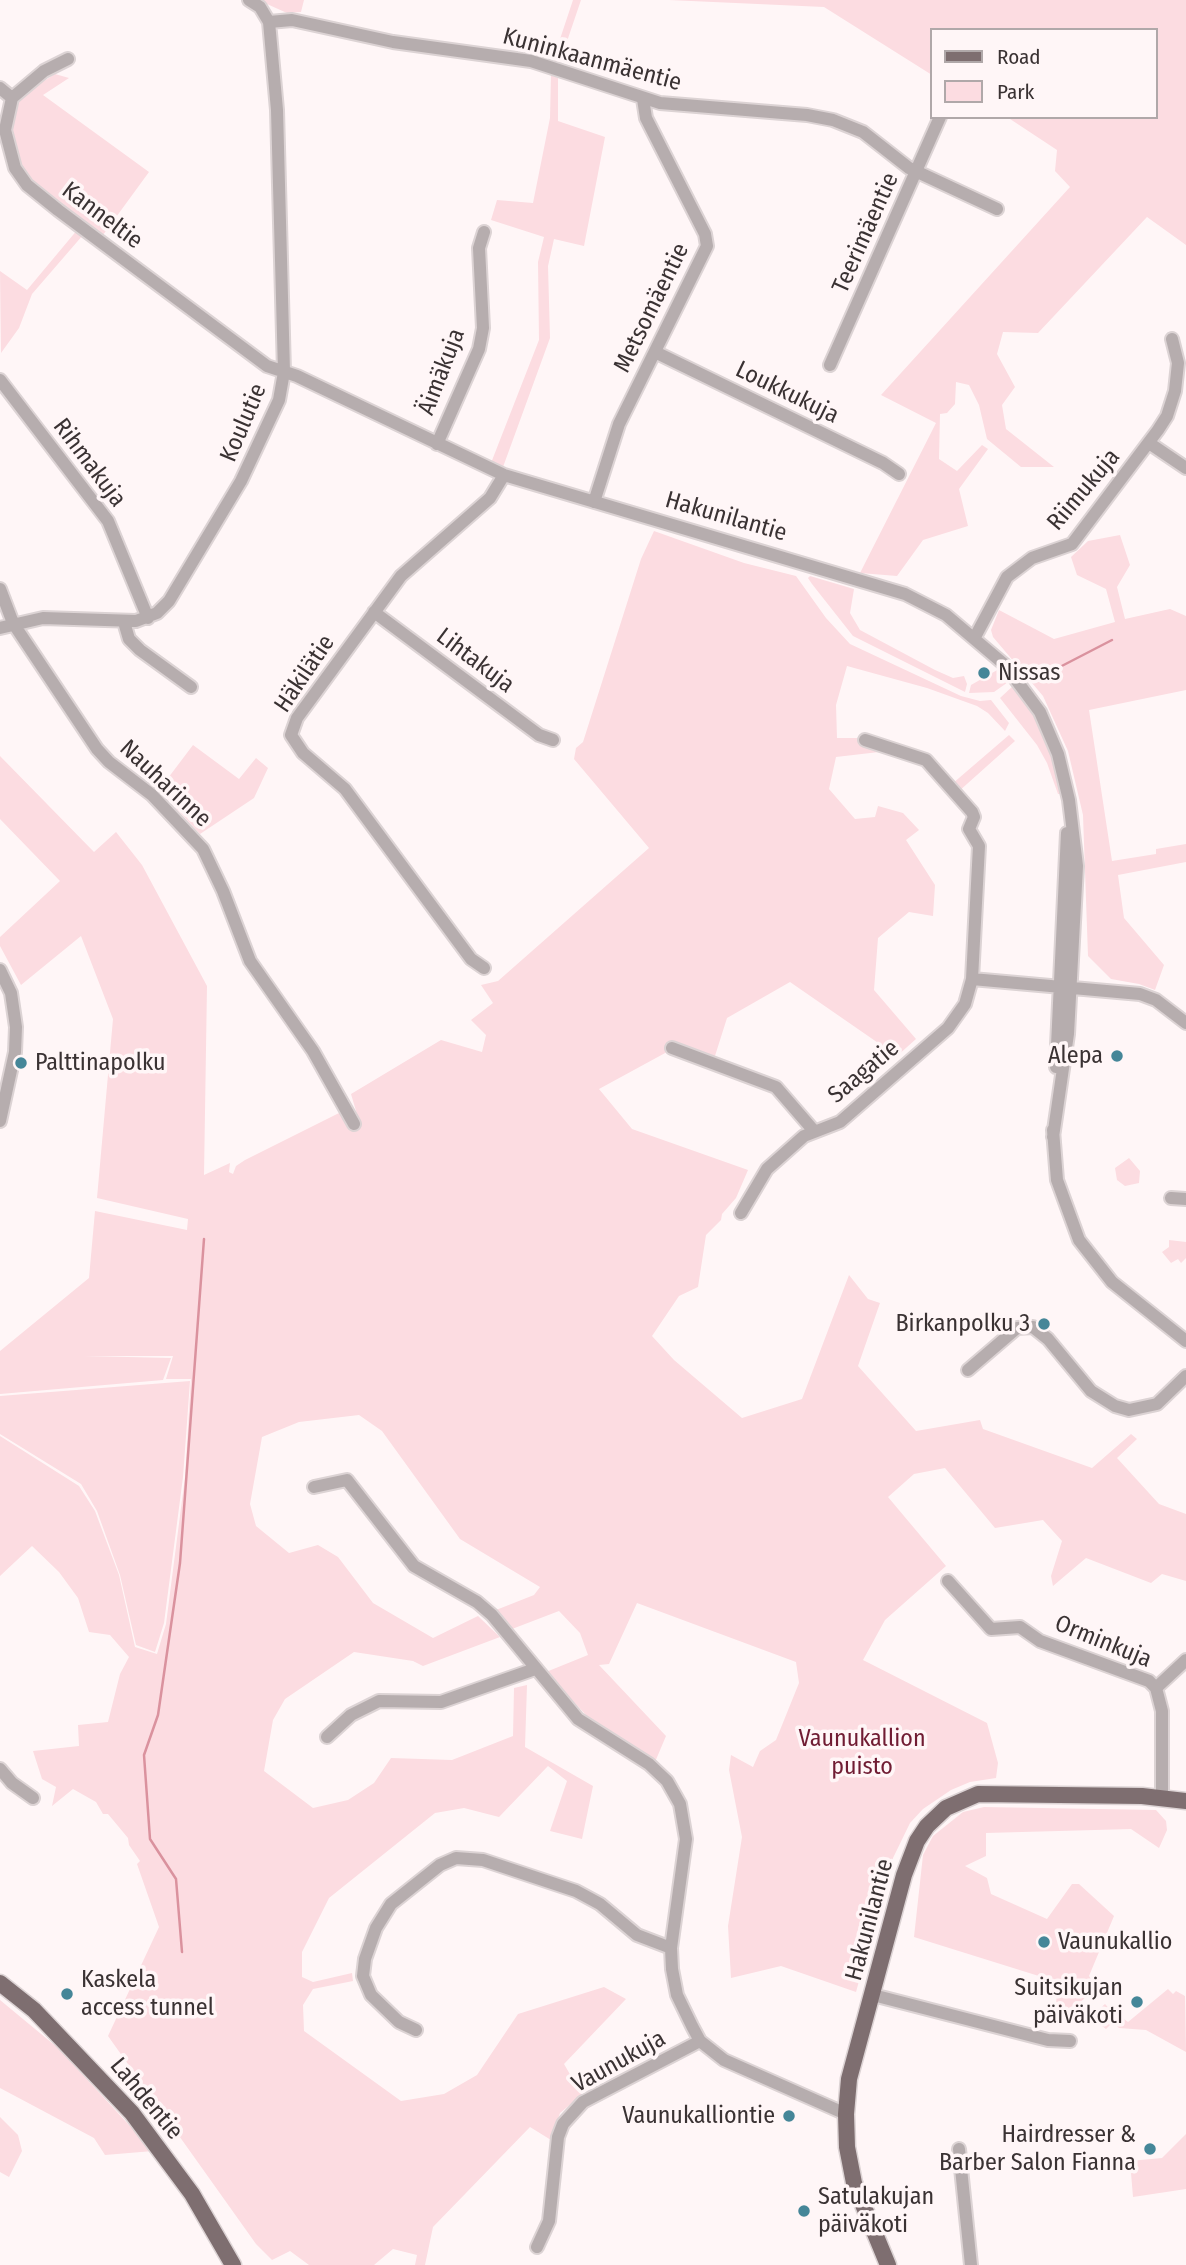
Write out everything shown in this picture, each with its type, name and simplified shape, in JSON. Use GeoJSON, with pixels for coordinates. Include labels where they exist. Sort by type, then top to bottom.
{"type":"FeatureCollection","features":[{"type":"Feature","properties":{"kind":"main road","name":"Hakunilantie"},"geometry":{"type":"LineString","coordinates":[[1162,1797],[1174,1791],[1186,1791]]}},
{"type":"Feature","properties":{"kind":"main road","name":"Hakunilantie"},"geometry":{"type":"LineString","coordinates":[[888,2265],[855,2183],[849,2161],[846,2113],[849,2079],[910,1856],[927,1826],[946,1808],[966,1797],[993,1793],[1162,1797],[1186,1801]]}},
{"type":"Feature","properties":{"kind":"main road","name":"Lahdentie"},"geometry":{"type":"LineString","coordinates":[[0,1983],[34,2010],[132,2113],[192,2194],[233,2265]]}},
{"type":"Feature","properties":{"kind":"street"},"geometry":{"type":"LineString","coordinates":[[249,0],[260,7],[269,22]]}},
{"type":"Feature","properties":{"kind":"street","name":"Kuninkaanmäentie"},"geometry":{"type":"LineString","coordinates":[[269,22],[292,20],[393,42],[531,61],[601,82],[643,99],[694,108],[807,115],[832,120],[863,132],[916,171],[998,209]]}},
{"type":"Feature","properties":{"kind":"street","name":"Koulutie"},"geometry":{"type":"LineString","coordinates":[[148,618],[169,601],[247,471],[279,400],[284,372],[277,110],[269,22]]}},
{"type":"Feature","properties":{"kind":"street"},"geometry":{"type":"LineString","coordinates":[[0,88],[12,98],[44,71],[68,59]]}},
{"type":"Feature","properties":{"kind":"street","name":"Kanneltie"},"geometry":{"type":"LineString","coordinates":[[12,98],[5,130],[8,151],[15,168],[27,185],[267,366],[284,372]]}},
{"type":"Feature","properties":{"kind":"street","name":"Metsomäentie"},"geometry":{"type":"LineString","coordinates":[[594,502],[619,424],[706,250],[707,240],[646,118],[643,99]]}},
{"type":"Feature","properties":{"kind":"street","name":"Teerimäentie"},"geometry":{"type":"LineString","coordinates":[[830,365],[939,119]]}},
{"type":"Feature","properties":{"kind":"street","name":"Äimäkuja"},"geometry":{"type":"LineString","coordinates":[[437,444],[479,349],[483,328],[479,248],[484,232]]}},
{"type":"Feature","properties":{"kind":"street","name":"Riimukuja"},"geometry":{"type":"LineString","coordinates":[[975,637],[1007,577],[1032,558],[1072,544],[1167,416],[1175,391],[1178,362],[1172,339]]}},
{"type":"Feature","properties":{"kind":"street","name":"Loukkukuja"},"geometry":{"type":"LineString","coordinates":[[655,352],[872,457],[899,474]]}},
{"type":"Feature","properties":{"kind":"street","name":"Hakunilantie"},"geometry":{"type":"LineString","coordinates":[[284,372],[503,475],[893,589],[930,605],[975,637],[1005,666],[1033,702],[1058,754],[1069,800],[1065,986],[1053,1138],[1054,1165],[1062,1200],[1090,1256],[1121,1290],[1186,1341]]}},
{"type":"Feature","properties":{"kind":"street","name":"Rihmakuja"},"geometry":{"type":"LineString","coordinates":[[0,380],[102,513],[148,618]]}},
{"type":"Feature","properties":{"kind":"street"},"geometry":{"type":"LineString","coordinates":[[1149,443],[1186,468]]}},
{"type":"Feature","properties":{"kind":"street","name":"Häkilätie"},"geometry":{"type":"LineString","coordinates":[[484,968],[471,959],[345,789],[303,753],[291,735],[297,718],[401,576],[490,498],[503,475]]}},
{"type":"Feature","properties":{"kind":"street","name":"Nauharinne"},"geometry":{"type":"LineString","coordinates":[[0,589],[13,623],[97,748],[109,762],[152,795],[203,849],[223,891],[250,961],[313,1051],[354,1124]]}},
{"type":"Feature","properties":{"kind":"street","name":"Lihtakuja"},"geometry":{"type":"LineString","coordinates":[[374,612],[539,735],[552,740]]}},
{"type":"Feature","properties":{"kind":"street"},"geometry":{"type":"LineString","coordinates":[[0,628],[43,618],[124,622],[148,618]]}},
{"type":"Feature","properties":{"kind":"street"},"geometry":{"type":"LineString","coordinates":[[124,622],[130,639],[139,650],[191,687]]}},
{"type":"Feature","properties":{"kind":"street","name":"Saagatie"},"geometry":{"type":"LineString","coordinates":[[741,1213],[767,1169],[814,1131],[840,1122],[948,1028],[965,1004],[972,979],[979,846],[969,828],[974,817],[972,812],[926,760],[865,740]]}},
{"type":"Feature","properties":{"kind":"street"},"geometry":{"type":"LineString","coordinates":[[0,970],[10,993],[16,1027],[15,1052],[0,1121]]}},
{"type":"Feature","properties":{"kind":"street"},"geometry":{"type":"LineString","coordinates":[[972,979],[1140,994],[1156,1000],[1186,1023]]}},
{"type":"Feature","properties":{"kind":"street"},"geometry":{"type":"LineString","coordinates":[[672,1048],[776,1087],[814,1131]]}},
{"type":"Feature","properties":{"kind":"street"},"geometry":{"type":"LineString","coordinates":[[1171,1198],[1186,1199]]}},
{"type":"Feature","properties":{"kind":"street"},"geometry":{"type":"LineString","coordinates":[[968,1370],[1017,1328],[1034,1327],[1048,1339],[1091,1391],[1115,1406],[1129,1410],[1157,1404],[1167,1398],[1186,1376]]}},
{"type":"Feature","properties":{"kind":"street"},"geometry":{"type":"LineString","coordinates":[[314,1487],[347,1480],[414,1566],[477,1602],[578,1719],[649,1764],[674,1791],[686,1839],[671,1948],[677,1995],[700,2041],[732,2064],[846,2113]]}},
{"type":"Feature","properties":{"kind":"street","name":"Orminkuja"},"geometry":{"type":"LineString","coordinates":[[948,1581],[992,1629],[1020,1627],[1040,1641],[1149,1681],[1156,1688],[1162,1711],[1162,1797]]}},
{"type":"Feature","properties":{"kind":"street"},"geometry":{"type":"LineString","coordinates":[[1156,1688],[1186,1660]]}},
{"type":"Feature","properties":{"kind":"street"},"geometry":{"type":"LineString","coordinates":[[327,1737],[351,1715],[379,1701],[441,1702],[535,1669]]}},
{"type":"Feature","properties":{"kind":"street"},"geometry":{"type":"LineString","coordinates":[[0,1769],[33,1798]]}},
{"type":"Feature","properties":{"kind":"street"},"geometry":{"type":"LineString","coordinates":[[416,2030],[399,2022],[371,1995],[363,1976],[365,1959],[376,1928],[391,1904],[440,1865],[456,1858],[483,1860],[576,1891],[600,1904],[637,1935],[671,1948]]}},
{"type":"Feature","properties":{"kind":"street"},"geometry":{"type":"LineString","coordinates":[[873,1995],[1048,2040],[1070,2040]]}},
{"type":"Feature","properties":{"kind":"street","name":"Vaunukuja"},"geometry":{"type":"LineString","coordinates":[[537,2247],[549,2221],[558,2137],[563,2124],[583,2102],[700,2041]]}},
{"type":"Feature","properties":{"kind":"street"},"geometry":{"type":"LineString","coordinates":[[959,2149],[971,2265]]}},
{"type":"Feature","properties":{"kind":"green space"},"geometry":{"type":"Polygon","coordinates":[[[258,0],[304,0],[301,12],[287,13],[258,0]]]}},
{"type":"Feature","properties":{"kind":"green space"},"geometry":{"type":"Polygon","coordinates":[[[573,0],[581,0],[560,62],[553,60],[573,0]]]}},
{"type":"Feature","properties":{"kind":"green space"},"geometry":{"type":"Polygon","coordinates":[[[669,0],[1186,0],[1186,245],[1147,217],[1038,333],[1003,332],[997,354],[1015,387],[1002,405],[1006,429],[1054,467],[1021,467],[987,439],[979,405],[969,385],[956,382],[955,404],[947,413],[940,414],[939,459],[957,471],[982,445],[988,449],[959,489],[968,526],[923,540],[897,576],[860,573],[936,423],[881,395],[1070,187],[1055,171],[1057,150],[1010,119],[1158,119],[1158,28],[930,28],[930,74],[824,7],[669,0]]]}},
{"type":"Feature","properties":{"kind":"green space"},"geometry":{"type":"Polygon","coordinates":[[[55,74],[69,78],[43,95],[149,172],[103,235],[32,182],[19,165],[8,130],[17,98],[55,74]]]}},
{"type":"Feature","properties":{"kind":"green space"},"geometry":{"type":"Polygon","coordinates":[[[551,75],[558,78],[558,121],[605,137],[584,246],[554,239],[548,266],[550,338],[503,467],[491,463],[539,340],[538,262],[544,237],[491,220],[497,200],[533,203],[550,118],[551,75]]]}},
{"type":"Feature","properties":{"kind":"green space"},"geometry":{"type":"Polygon","coordinates":[[[78,229],[83,235],[32,294],[19,328],[1,353],[0,271],[27,290],[78,229]]]}},
{"type":"Feature","properties":{"kind":"green space","name":"Vaunukallion puisto"},"geometry":{"type":"Polygon","coordinates":[[[654,531],[744,563],[796,576],[826,618],[850,644],[961,696],[980,701],[991,700],[1009,723],[1005,731],[988,713],[977,706],[927,688],[847,666],[836,705],[837,738],[864,738],[883,743],[879,752],[836,757],[829,789],[855,819],[875,817],[878,806],[903,813],[919,830],[906,840],[935,885],[933,916],[909,912],[878,938],[874,990],[916,1039],[897,1056],[790,982],[727,1018],[714,1059],[678,1046],[599,1089],[632,1129],[748,1170],[736,1198],[722,1214],[721,1220],[706,1235],[698,1287],[679,1296],[652,1336],[674,1360],[742,1418],[802,1399],[849,1275],[868,1299],[880,1303],[858,1366],[916,1431],[980,1420],[983,1429],[1092,1468],[1131,1434],[1137,1439],[1117,1458],[1159,1504],[1186,1514],[1186,1581],[1162,1574],[1151,1583],[1086,1558],[1053,1586],[1051,1576],[1062,1541],[1043,1520],[995,1528],[945,1468],[914,1474],[888,1497],[946,1566],[885,1620],[863,1660],[987,1723],[998,1763],[996,1778],[970,1782],[951,1790],[923,1809],[910,1823],[893,1858],[856,1992],[781,1966],[731,1978],[728,1926],[742,1837],[729,1770],[731,1755],[753,1767],[760,1751],[776,1740],[799,1683],[796,1662],[637,1603],[609,1664],[599,1665],[666,1736],[655,1762],[598,1728],[546,1672],[588,1655],[580,1633],[559,1611],[512,1629],[496,1610],[534,1595],[540,1587],[460,1539],[382,1431],[359,1415],[299,1422],[262,1437],[250,1504],[256,1526],[289,1553],[318,1545],[338,1557],[373,1603],[433,1638],[478,1616],[500,1637],[423,1666],[413,1661],[354,1652],[285,1699],[273,1720],[264,1771],[313,1808],[348,1800],[374,1783],[391,1758],[452,1760],[513,1736],[514,1688],[527,1685],[525,1747],[593,1786],[582,1839],[550,1831],[567,1781],[548,1766],[499,1817],[464,1808],[435,1813],[329,1898],[302,1952],[302,1977],[313,1982],[352,1973],[353,1981],[313,1989],[303,2005],[304,2031],[401,2101],[444,2094],[477,2075],[518,2014],[604,1987],[626,1999],[564,2064],[582,2095],[560,2113],[551,2140],[530,2127],[433,2227],[425,2265],[415,2265],[417,2255],[393,2249],[374,2265],[309,2265],[290,2251],[272,2260],[256,2244],[108,2036],[159,1927],[137,1864],[140,1861],[129,1845],[128,1838],[108,1814],[103,1814],[96,1802],[73,1789],[52,1806],[56,1787],[42,1779],[33,1751],[79,1746],[78,1725],[108,1722],[120,1674],[129,1657],[110,1635],[89,1632],[78,1598],[59,1572],[32,1546],[0,1576],[0,1436],[79,1486],[95,1511],[119,1575],[135,1647],[157,1654],[166,1624],[185,1477],[191,1379],[166,1379],[173,1356],[84,1356],[171,1358],[163,1380],[0,1394],[0,1351],[89,1278],[95,1211],[187,1230],[188,1219],[97,1198],[113,1019],[81,936],[21,985],[0,946],[0,937],[60,881],[0,819],[0,756],[94,852],[116,832],[142,865],[207,986],[204,1175],[230,1163],[229,1172],[233,1174],[236,1166],[245,1160],[341,1112],[359,1121],[351,1094],[441,1040],[482,1052],[486,1035],[471,1020],[493,1003],[481,985],[498,981],[649,848],[574,759],[576,748],[583,742],[641,559],[654,531]]]}},
{"type":"Feature","properties":{"kind":"green space"},"geometry":{"type":"Polygon","coordinates":[[[1120,535],[1130,565],[1117,587],[1125,619],[1170,609],[1186,616],[1186,690],[1089,710],[1112,861],[1156,854],[1156,849],[1186,844],[1186,862],[1118,875],[1124,918],[1164,965],[1155,990],[1111,979],[1088,956],[1083,815],[1068,751],[1043,696],[993,637],[991,630],[999,610],[1054,639],[1115,622],[1106,589],[1077,575],[1071,557],[1088,541],[1120,535]]]}},
{"type":"Feature","properties":{"kind":"green space"},"geometry":{"type":"Polygon","coordinates":[[[810,576],[854,589],[850,613],[860,630],[953,678],[964,676],[967,684],[965,692],[853,636],[812,584],[808,578],[810,576]]]}},
{"type":"Feature","properties":{"kind":"green space"},"geometry":{"type":"Polygon","coordinates":[[[999,669],[1011,680],[994,692],[969,693],[971,685],[999,669]]]}},
{"type":"Feature","properties":{"kind":"green space"},"geometry":{"type":"Polygon","coordinates":[[[1014,685],[1036,717],[1053,757],[1062,794],[1058,794],[1047,763],[1037,745],[1000,698],[1014,685]]]}},
{"type":"Feature","properties":{"kind":"green space"},"geometry":{"type":"Polygon","coordinates":[[[1009,735],[1015,741],[958,792],[952,784],[1009,735]]]}},
{"type":"Feature","properties":{"kind":"green space"},"geometry":{"type":"Polygon","coordinates":[[[193,745],[239,779],[256,758],[268,768],[254,798],[200,834],[159,790],[193,745]]]}},
{"type":"Feature","properties":{"kind":"green space"},"geometry":{"type":"Polygon","coordinates":[[[1129,1158],[1140,1171],[1139,1183],[1125,1186],[1117,1180],[1115,1168],[1129,1158]]]}},
{"type":"Feature","properties":{"kind":"green space"},"geometry":{"type":"Polygon","coordinates":[[[1169,1240],[1186,1242],[1186,1258],[1181,1263],[1178,1259],[1171,1263],[1162,1252],[1169,1247],[1169,1240]]]}},
{"type":"Feature","properties":{"kind":"green space"},"geometry":{"type":"Polygon","coordinates":[[[190,1381],[183,1477],[164,1623],[155,1652],[136,1645],[120,1575],[97,1511],[81,1484],[0,1434],[0,1396],[190,1381]]]}},
{"type":"Feature","properties":{"kind":"green space"},"geometry":{"type":"Polygon","coordinates":[[[984,1807],[1156,1810],[1166,1821],[1167,1830],[1159,1848],[1131,1829],[986,1833],[986,1856],[965,1866],[987,1878],[991,1894],[1047,1919],[1072,1884],[1079,1884],[1114,1916],[1089,1976],[1097,1987],[1054,2026],[1058,1982],[914,1937],[923,1855],[933,1836],[963,1812],[984,1807]]]}},
{"type":"Feature","properties":{"kind":"green space"},"geometry":{"type":"Polygon","coordinates":[[[1168,1989],[1173,1994],[1176,1991],[1185,1996],[1186,2052],[1146,2030],[1119,2028],[1113,2022],[1106,2029],[1090,2017],[1105,2004],[1121,2021],[1124,2019],[1128,2022],[1168,1989]]]}},
{"type":"Feature","properties":{"kind":"green space"},"geometry":{"type":"Polygon","coordinates":[[[0,2000],[58,2048],[153,2151],[105,2155],[94,2138],[0,2088],[0,2000]]]}},
{"type":"Feature","properties":{"kind":"green space"},"geometry":{"type":"Polygon","coordinates":[[[0,2117],[18,2135],[22,2151],[9,2177],[0,2172],[0,2117]]]}},
{"type":"Feature","properties":{"kind":"green space"},"geometry":{"type":"Polygon","coordinates":[[[1186,2134],[1186,2189],[1133,2197],[1130,2161],[1162,2158],[1186,2134]]]}},
{"type":"Feature","properties":{"kind":"waterway"},"geometry":{"type":"LineString","coordinates":[[1054,670],[1112,640]]}},
{"type":"Feature","properties":{"kind":"waterway"},"geometry":{"type":"LineString","coordinates":[[1037,679],[1047,674]]}},
{"type":"Feature","properties":{"kind":"waterway"},"geometry":{"type":"LineString","coordinates":[[182,1952],[176,1879],[150,1839],[144,1755],[158,1715],[180,1563],[204,1239]]}},
{"type":"Feature","properties":{"kind":"place","name":"Nissas"},"geometry":{"type":"Point","coordinates":[984,673]}},
{"type":"Feature","properties":{"kind":"place","name":"Alepa"},"geometry":{"type":"Point","coordinates":[1117,1056]}},
{"type":"Feature","properties":{"kind":"place","name":"Palttinapolku"},"geometry":{"type":"Point","coordinates":[21,1063]}},
{"type":"Feature","properties":{"kind":"place","name":"Birkanpolku 3"},"geometry":{"type":"Point","coordinates":[1044,1324]}},
{"type":"Feature","properties":{"kind":"place","name":"Vaunukallio"},"geometry":{"type":"Point","coordinates":[1044,1942]}},
{"type":"Feature","properties":{"kind":"place","name":"Kaskela access tunnel"},"geometry":{"type":"Point","coordinates":[67,1994]}},
{"type":"Feature","properties":{"kind":"place","name":"Suitsikujan päiväkoti"},"geometry":{"type":"Point","coordinates":[1137,2002]}},
{"type":"Feature","properties":{"kind":"place","name":"Vaunukalliontie"},"geometry":{"type":"Point","coordinates":[789,2116]}},
{"type":"Feature","properties":{"kind":"place","name":"Hairdresser & Barber Salon Fianna"},"geometry":{"type":"Point","coordinates":[1150,2149]}},
{"type":"Feature","properties":{"kind":"place","name":"Satulakujan päiväkoti"},"geometry":{"type":"Point","coordinates":[804,2211]}}]}
